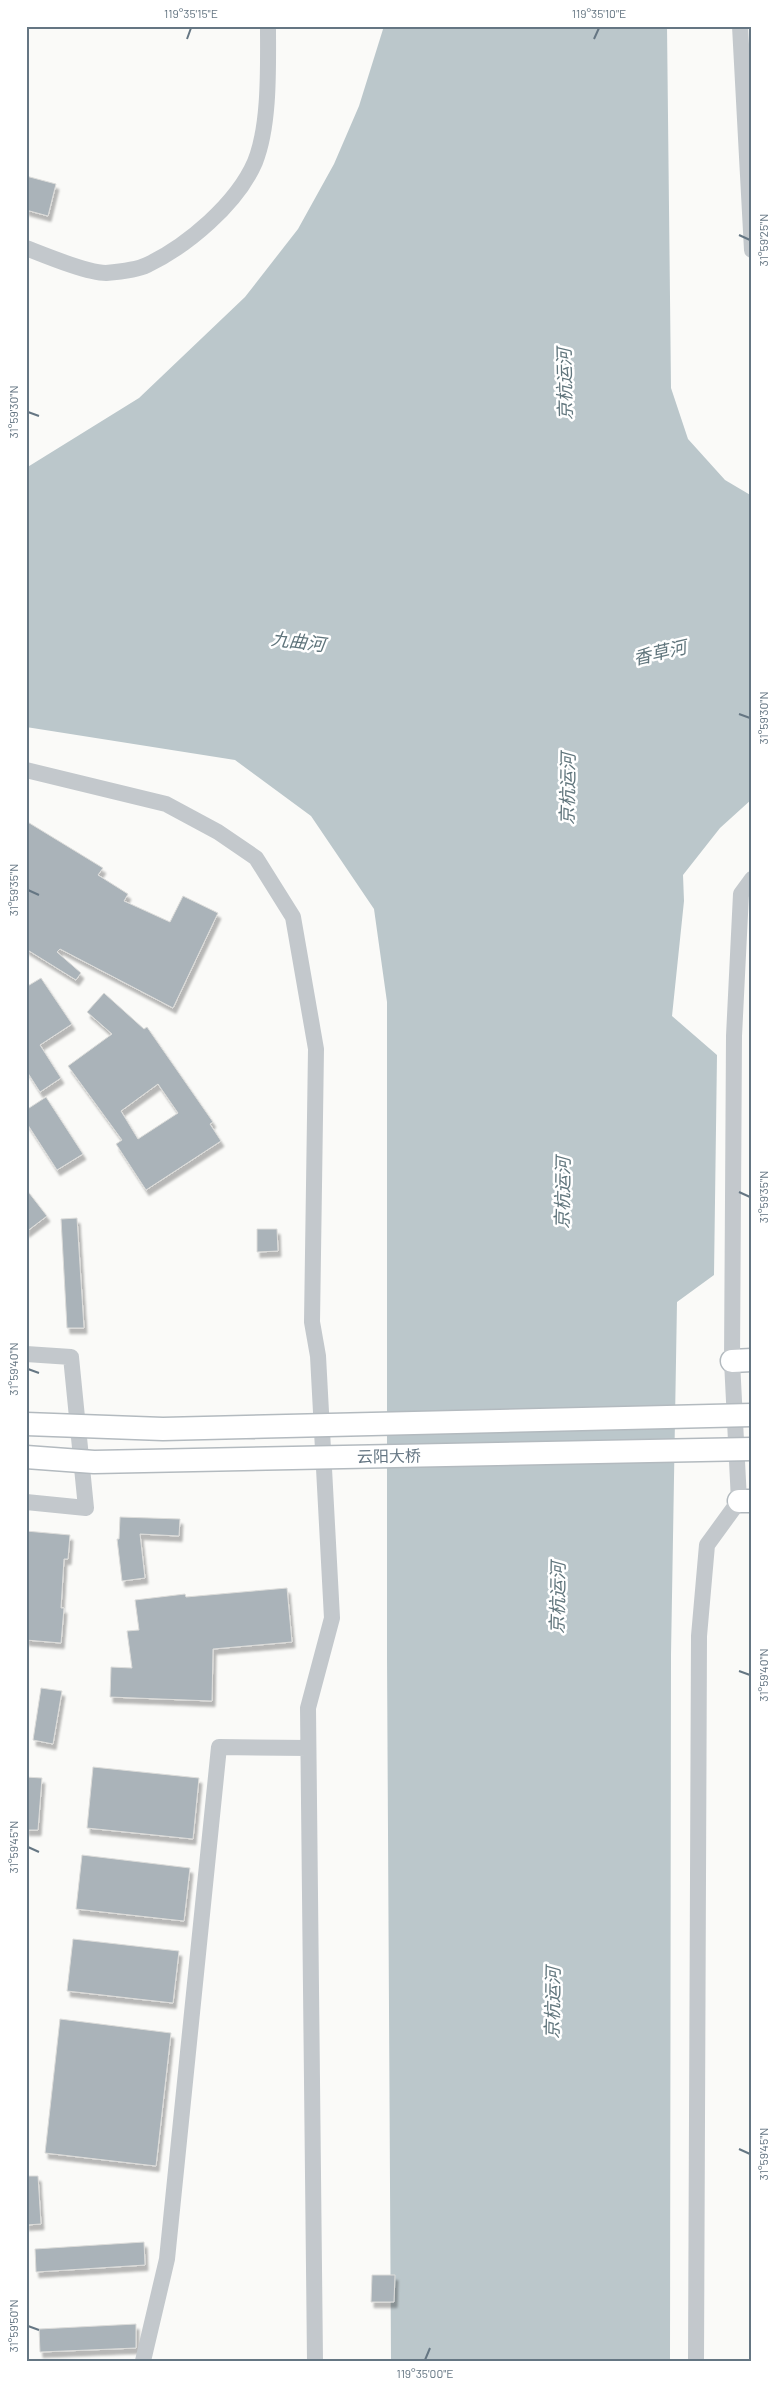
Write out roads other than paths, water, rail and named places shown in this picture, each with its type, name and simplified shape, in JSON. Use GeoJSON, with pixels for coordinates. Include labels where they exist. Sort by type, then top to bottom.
{"type":"FeatureCollection","features":[{"type":"Feature","properties":{"kind":"street"},"geometry":{"type":"LineString","coordinates":[[26,248],[54,260],[105,273],[146,266],[206,227],[236,194],[255,162],[266,99],[268,26]]}},
{"type":"Feature","properties":{"kind":"street"},"geometry":{"type":"LineString","coordinates":[[740,26],[752,250]]}},
{"type":"Feature","properties":{"kind":"street"},"geometry":{"type":"LineString","coordinates":[[26,770],[166,804],[218,832],[256,858],[293,917],[316,1049],[312,1322],[318,1356],[332,1618],[308,1708],[315,2361]]}},
{"type":"Feature","properties":{"kind":"street"},"geometry":{"type":"LineString","coordinates":[[696,2361],[699,1636],[706,1545],[745,1501],[734,1036],[741,894],[752,879]]}},
{"type":"Feature","properties":{"kind":"street"},"geometry":{"type":"LineString","coordinates":[[26,1354],[71,1357],[86,1508],[26,1502]]}},
{"type":"Feature","properties":{"kind":"street","name":"云阳大桥"},"geometry":{"type":"LineString","coordinates":[[26,1424],[163,1429],[752,1415]]}},
{"type":"Feature","properties":{"kind":"street","name":"云阳大桥"},"geometry":{"type":"LineString","coordinates":[[26,1457],[94,1462],[752,1448]]}},
{"type":"Feature","properties":{"kind":"street"},"geometry":{"type":"LineString","coordinates":[[143,2361],[167,2259],[219,1746],[308,1748]]}},
{"type":"Feature","properties":{"kind":"water"},"geometry":{"type":"Polygon","coordinates":[[[384,26],[667,26],[671,388],[688,439],[725,480],[752,496],[752,799],[720,828],[683,875],[684,901],[672,1016],[717,1055],[714,1275],[677,1302],[671,1655],[670,2361],[391,2361],[387,1657],[387,1002],[374,909],[311,816],[235,760],[26,727],[26,468],[139,398],[245,297],[298,229],[334,164],[359,106],[384,26]]]}},
{"type":"Feature","properties":{"kind":"water label","name":"京杭运河"},"geometry":{"type":"Point","coordinates":[565,384]}},
{"type":"Feature","properties":{"kind":"water label","name":"九曲河"},"geometry":{"type":"Point","coordinates":[298,642]}},
{"type":"Feature","properties":{"kind":"water label","name":"香草河"},"geometry":{"type":"Point","coordinates":[660,653]}},
{"type":"Feature","properties":{"kind":"water label","name":"京杭运河"},"geometry":{"type":"Point","coordinates":[568,789]}},
{"type":"Feature","properties":{"kind":"water label","name":"京杭运河"},"geometry":{"type":"Point","coordinates":[563,1193]}},
{"type":"Feature","properties":{"kind":"water label","name":"京杭运河"},"geometry":{"type":"Point","coordinates":[558,1598]}},
{"type":"Feature","properties":{"kind":"water label","name":"京杭运河"},"geometry":{"type":"Point","coordinates":[553,2003]}}]}
